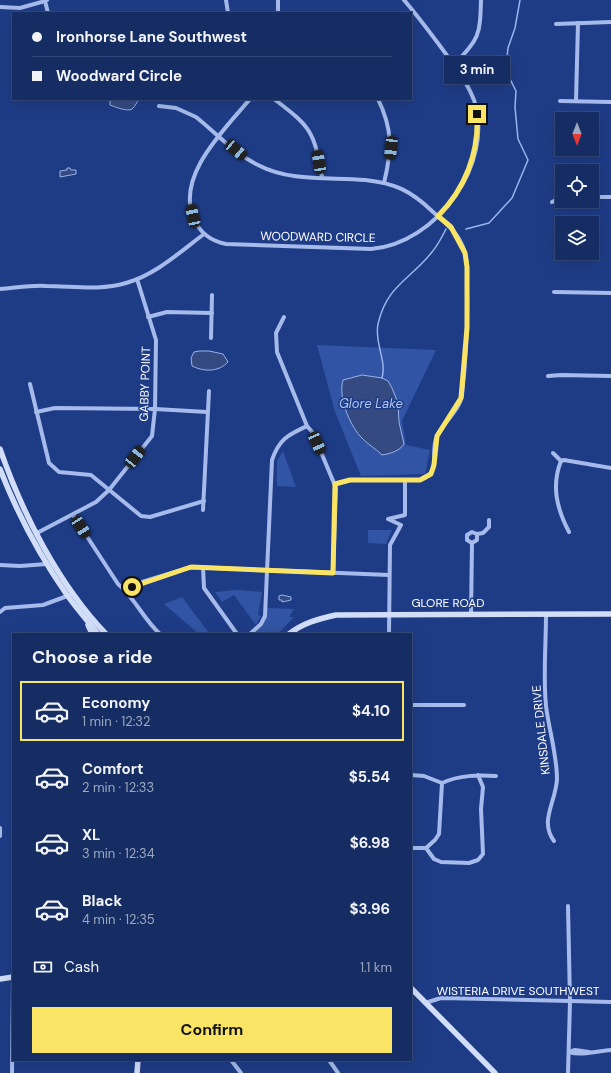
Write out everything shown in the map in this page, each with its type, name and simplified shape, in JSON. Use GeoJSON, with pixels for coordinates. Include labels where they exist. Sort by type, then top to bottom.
{"type":"FeatureCollection","features":[{"type":"Feature","properties":{"kind":"main road"},"geometry":{"type":"LineString","coordinates":[[0,448],[15,488],[37,533],[73,592],[105,633]]}},
{"type":"Feature","properties":{"kind":"main road"},"geometry":{"type":"LineString","coordinates":[[0,468],[16,507],[47,564],[68,596],[97,633]]}},
{"type":"Feature","properties":{"kind":"main road"},"geometry":{"type":"LineString","coordinates":[[80,612],[91,633]]}},
{"type":"Feature","properties":{"kind":"main road","name":"GLORE ROAD"},"geometry":{"type":"LineString","coordinates":[[290,633],[314,620],[336,615],[611,614]]}},
{"type":"Feature","properties":{"kind":"main road"},"geometry":{"type":"LineString","coordinates":[[98,625],[98,633]]}},
{"type":"Feature","properties":{"kind":"main road"},"geometry":{"type":"LineString","coordinates":[[0,979],[12,978]]}},
{"type":"Feature","properties":{"kind":"main road"},"geometry":{"type":"LineString","coordinates":[[412,989],[495,1073]]}},
{"type":"Feature","properties":{"kind":"main road"},"geometry":{"type":"LineString","coordinates":[[137,1073],[138,1061]]}},
{"type":"Feature","properties":{"kind":"street"},"geometry":{"type":"LineString","coordinates":[[226,0],[228,12]]}},
{"type":"Feature","properties":{"kind":"street"},"geometry":{"type":"LineString","coordinates":[[278,0],[278,12]]}},
{"type":"Feature","properties":{"kind":"street","name":"WOODWARD CIRCLE"},"geometry":{"type":"LineString","coordinates":[[204,234],[220,243],[226,244],[377,248],[393,246],[405,241],[423,230],[450,203],[468,173],[478,132],[474,99],[463,78],[445,51],[404,0]]}},
{"type":"Feature","properties":{"kind":"street"},"geometry":{"type":"LineString","coordinates":[[454,65],[477,39],[481,0]]}},
{"type":"Feature","properties":{"kind":"street"},"geometry":{"type":"LineString","coordinates":[[0,7],[20,8],[46,1],[48,12]]}},
{"type":"Feature","properties":{"kind":"street"},"geometry":{"type":"LineString","coordinates":[[556,24],[611,22]]}},
{"type":"Feature","properties":{"kind":"street"},"geometry":{"type":"LineString","coordinates":[[576,101],[578,23]]}},
{"type":"Feature","properties":{"kind":"street"},"geometry":{"type":"LineString","coordinates":[[0,289],[44,286],[114,286],[137,279],[163,264],[204,234],[193,216],[190,193],[198,167],[219,136],[249,100]]}},
{"type":"Feature","properties":{"kind":"street"},"geometry":{"type":"LineString","coordinates":[[275,100],[302,120],[310,132],[317,148],[322,177]]}},
{"type":"Feature","properties":{"kind":"street"},"geometry":{"type":"LineString","coordinates":[[378,100],[386,118],[391,148],[384,183]]}},
{"type":"Feature","properties":{"kind":"street"},"geometry":{"type":"LineString","coordinates":[[560,101],[611,102]]}},
{"type":"Feature","properties":{"kind":"street"},"geometry":{"type":"LineString","coordinates":[[159,106],[188,112],[244,157],[258,166],[289,176],[322,177],[384,183],[406,190],[451,227],[459,240],[465,253],[467,267],[467,328],[461,398],[437,436],[434,465],[431,474],[420,480],[350,480],[335,484]]}},
{"type":"Feature","properties":{"kind":"street"},"geometry":{"type":"LineString","coordinates":[[599,197],[611,197]]}},
{"type":"Feature","properties":{"kind":"street","name":"GABBY POINT"},"geometry":{"type":"LineString","coordinates":[[37,533],[96,502],[109,490],[152,436],[155,409],[156,340],[137,279]]}},
{"type":"Feature","properties":{"kind":"street"},"geometry":{"type":"LineString","coordinates":[[554,292],[611,293]]}},
{"type":"Feature","properties":{"kind":"street"},"geometry":{"type":"LineString","coordinates":[[211,338],[212,294]]}},
{"type":"Feature","properties":{"kind":"street"},"geometry":{"type":"LineString","coordinates":[[148,317],[167,312],[212,313]]}},
{"type":"Feature","properties":{"kind":"street"},"geometry":{"type":"LineString","coordinates":[[284,317],[276,333],[277,352],[307,426],[312,433],[335,484],[333,573]]}},
{"type":"Feature","properties":{"kind":"street"},"geometry":{"type":"LineString","coordinates":[[548,376],[611,376]]}},
{"type":"Feature","properties":{"kind":"street"},"geometry":{"type":"LineString","coordinates":[[30,384],[49,463],[59,472],[91,475],[141,516],[150,518],[204,501]]}},
{"type":"Feature","properties":{"kind":"street"},"geometry":{"type":"LineString","coordinates":[[203,510],[209,391]]}},
{"type":"Feature","properties":{"kind":"street"},"geometry":{"type":"LineString","coordinates":[[36,412],[55,408],[155,409],[207,412]]}},
{"type":"Feature","properties":{"kind":"street"},"geometry":{"type":"LineString","coordinates":[[251,633],[261,624],[265,616],[272,460],[276,446],[285,437],[307,426]]}},
{"type":"Feature","properties":{"kind":"street"},"geometry":{"type":"LineString","coordinates":[[553,454],[561,461],[564,460],[611,468]]}},
{"type":"Feature","properties":{"kind":"street"},"geometry":{"type":"LineString","coordinates":[[561,461],[556,481],[556,498],[559,511],[569,532]]}},
{"type":"Feature","properties":{"kind":"street"},"geometry":{"type":"LineString","coordinates":[[389,633],[390,545],[401,525],[388,520],[405,515],[406,481]]}},
{"type":"Feature","properties":{"kind":"street"},"geometry":{"type":"LineString","coordinates":[[73,515],[118,584],[125,590],[147,620],[159,633]]}},
{"type":"Feature","properties":{"kind":"street"},"geometry":{"type":"LineString","coordinates":[[472,543],[467,540],[467,535],[472,532],[477,534],[487,530],[489,520]]}},
{"type":"Feature","properties":{"kind":"street"},"geometry":{"type":"LineString","coordinates":[[472,543],[477,540],[477,534]]}},
{"type":"Feature","properties":{"kind":"street"},"geometry":{"type":"LineString","coordinates":[[471,614],[472,543]]}},
{"type":"Feature","properties":{"kind":"street"},"geometry":{"type":"LineString","coordinates":[[0,565],[20,566],[47,564]]}},
{"type":"Feature","properties":{"kind":"street"},"geometry":{"type":"LineString","coordinates":[[125,590],[142,582],[190,567],[389,575]]}},
{"type":"Feature","properties":{"kind":"street"},"geometry":{"type":"LineString","coordinates":[[203,567],[204,588],[236,633]]}},
{"type":"Feature","properties":{"kind":"street"},"geometry":{"type":"LineString","coordinates":[[0,612],[5,608],[43,605],[68,596],[73,592]]}},
{"type":"Feature","properties":{"kind":"street","name":"KINSDALE DRIVE"},"geometry":{"type":"LineString","coordinates":[[546,614],[546,698],[557,779],[556,791],[547,824],[549,834],[554,841]]}},
{"type":"Feature","properties":{"kind":"street"},"geometry":{"type":"LineString","coordinates":[[412,705],[464,705]]}},
{"type":"Feature","properties":{"kind":"street"},"geometry":{"type":"LineString","coordinates":[[426,848],[434,859],[441,862],[469,863],[478,860],[483,854],[481,809],[483,787],[478,775]]}},
{"type":"Feature","properties":{"kind":"street"},"geometry":{"type":"LineString","coordinates":[[412,776],[424,776],[442,783],[460,777],[478,775],[496,776]]}},
{"type":"Feature","properties":{"kind":"street"},"geometry":{"type":"LineString","coordinates":[[412,848],[426,848],[435,840],[440,828],[442,783]]}},
{"type":"Feature","properties":{"kind":"street"},"geometry":{"type":"LineString","coordinates":[[0,828],[0,836]]}},
{"type":"Feature","properties":{"kind":"street"},"geometry":{"type":"LineString","coordinates":[[568,906],[570,1002],[568,1073]]}},
{"type":"Feature","properties":{"kind":"street","name":"WISTERIA DRIVE SOUTHWEST"},"geometry":{"type":"LineString","coordinates":[[425,1003],[441,998],[611,1002]]}},
{"type":"Feature","properties":{"kind":"street"},"geometry":{"type":"LineString","coordinates":[[569,1052],[575,1050],[589,1052],[611,1050]]}},
{"type":"Feature","properties":{"kind":"street"},"geometry":{"type":"LineString","coordinates":[[12,1061],[12,1073]]}},
{"type":"Feature","properties":{"kind":"street"},"geometry":{"type":"LineString","coordinates":[[232,1061],[241,1073]]}},
{"type":"Feature","properties":{"kind":"street"},"geometry":{"type":"LineString","coordinates":[[330,1061],[338,1073]]}},
{"type":"Feature","properties":{"kind":"shaded area"},"geometry":{"type":"Polygon","coordinates":[[[317,345],[436,350],[402,421],[406,445],[430,450],[425,474],[361,476],[335,412],[317,345]]]}},
{"type":"Feature","properties":{"kind":"shaded area"},"geometry":{"type":"Polygon","coordinates":[[[283,451],[296,487],[277,486],[277,461],[283,451]]]}},
{"type":"Feature","properties":{"kind":"shaded area"},"geometry":{"type":"Polygon","coordinates":[[[368,530],[392,530],[386,544],[368,543],[368,530]]]}},
{"type":"Feature","properties":{"kind":"shaded area"},"geometry":{"type":"Polygon","coordinates":[[[237,590],[262,592],[258,615],[261,616],[256,625],[234,595],[222,602],[215,592],[237,590]]]}},
{"type":"Feature","properties":{"kind":"shaded area"},"geometry":{"type":"Polygon","coordinates":[[[182,597],[209,633],[198,633],[164,604],[182,597]]]}},
{"type":"Feature","properties":{"kind":"shaded area"},"geometry":{"type":"Polygon","coordinates":[[[265,608],[294,609],[289,617],[294,617],[279,633],[251,633],[265,616],[265,608]]]}},
{"type":"Feature","properties":{"kind":"water"},"geometry":{"type":"Polygon","coordinates":[[[110,100],[139,100],[130,110],[121,109],[110,105],[110,100]]]}},
{"type":"Feature","properties":{"kind":"water"},"geometry":{"type":"Polygon","coordinates":[[[67,168],[76,170],[76,174],[60,177],[60,171],[67,170],[67,168]]]}},
{"type":"Feature","properties":{"kind":"water"},"geometry":{"type":"Polygon","coordinates":[[[209,351],[223,354],[228,362],[220,368],[211,370],[197,368],[192,366],[191,358],[194,352],[209,351]]]}},
{"type":"Feature","properties":{"kind":"water","name":"Glore Lake"},"geometry":{"type":"Polygon","coordinates":[[[362,375],[382,378],[388,381],[392,388],[398,403],[399,422],[404,444],[400,449],[394,452],[382,455],[360,436],[348,417],[343,402],[343,380],[362,375]]]}},
{"type":"Feature","properties":{"kind":"water"},"geometry":{"type":"Polygon","coordinates":[[[282,595],[291,597],[291,600],[282,602],[282,600],[279,600],[279,596],[282,595]]]}},
{"type":"Feature","properties":{"kind":"waterway"},"geometry":{"type":"LineString","coordinates":[[466,229],[489,223],[512,198],[528,160],[518,139],[515,107],[516,91],[503,65],[507,58],[508,48],[515,28],[520,0]]}},
{"type":"Feature","properties":{"kind":"waterway"},"geometry":{"type":"LineString","coordinates":[[382,378],[383,365],[377,331],[382,311],[393,291],[424,262],[440,241],[446,229]]}},
{"type":"Feature","properties":{"kind":"route"},"geometry":{"type":"LineString","coordinates":[[132,587],[142,582],[191,567],[333,573],[336,497],[335,484],[350,480],[420,480],[431,474],[434,465],[435,443],[437,436],[457,407],[461,398],[465,362],[468,298],[465,253],[451,227],[438,216],[450,203],[468,173],[478,132],[477,114]]}}]}
